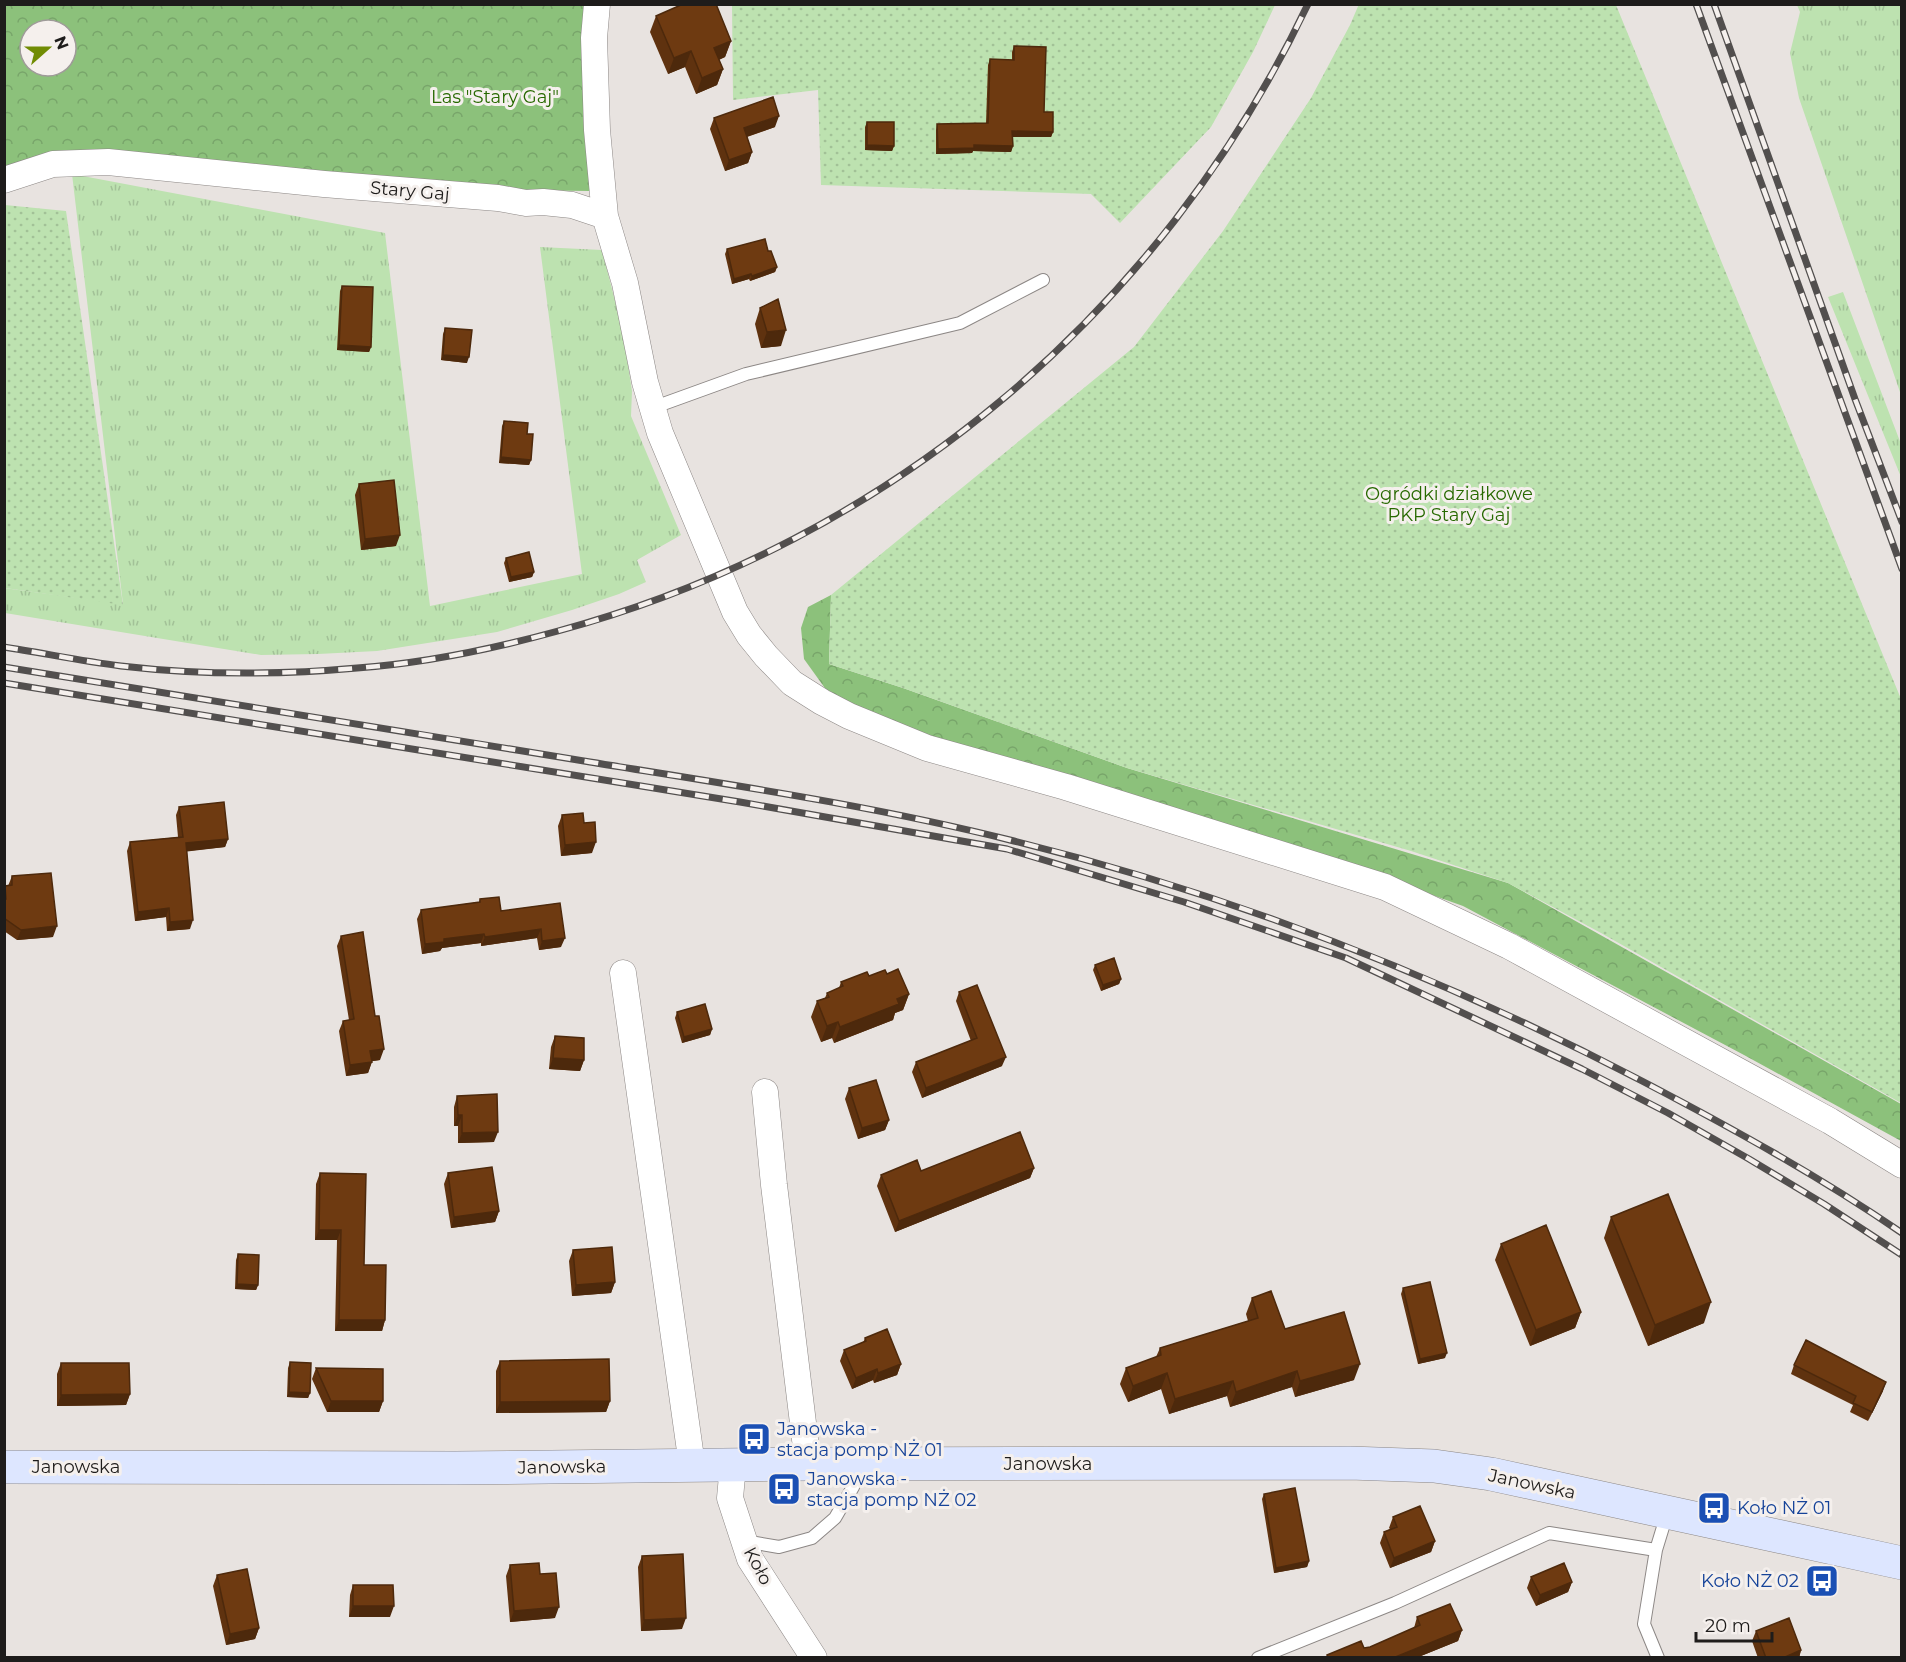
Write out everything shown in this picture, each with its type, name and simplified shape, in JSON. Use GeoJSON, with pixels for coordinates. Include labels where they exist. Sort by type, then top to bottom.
{"type":"FeatureCollection","features":[{"type":"Feature","properties":{"kind":"street"},"geometry":{"type":"LineString","coordinates":[[597,4],[594,38],[597,130],[605,216],[625,283],[652,408],[660,433],[735,612],[749,635],[766,656],[792,682],[822,702],[849,716],[927,748],[1066,787],[1385,887],[1509,946],[1830,1121],[1902,1165]]}},
{"type":"Feature","properties":{"kind":"street","name":"Stary Gaj"},"geometry":{"type":"LineString","coordinates":[[4,180],[53,164],[108,162],[324,184],[498,198],[526,204],[543,202],[572,205],[605,216]]}},
{"type":"Feature","properties":{"kind":"street"},"geometry":{"type":"LineString","coordinates":[[623,973],[692,1465]]}},
{"type":"Feature","properties":{"kind":"street"},"geometry":{"type":"LineString","coordinates":[[765,1092],[808,1464]]}},
{"type":"Feature","properties":{"kind":"street","name":"Janowska"},"geometry":{"type":"LineString","coordinates":[[4,1467],[455,1468],[808,1464],[1409,1464],[1491,1474],[1902,1563]]}},
{"type":"Feature","properties":{"kind":"street","name":"Koło"},"geometry":{"type":"LineString","coordinates":[[733,1465],[730,1498],[750,1558],[814,1658]]}},
{"type":"Feature","properties":{"kind":"lane"},"geometry":{"type":"LineString","coordinates":[[652,408],[746,374],[960,323],[1043,280]]}},
{"type":"Feature","properties":{"kind":"lane"},"geometry":{"type":"LineString","coordinates":[[744,1541],[779,1547],[812,1538],[835,1518],[853,1487],[862,1464]]}},
{"type":"Feature","properties":{"kind":"lane"},"geometry":{"type":"LineString","coordinates":[[1658,1658],[1644,1624],[1656,1550],[1667,1513]]}},
{"type":"Feature","properties":{"kind":"lane"},"geometry":{"type":"LineString","coordinates":[[1257,1658],[1395,1603],[1549,1533],[1656,1550]]}},
{"type":"Feature","properties":{"kind":"green space","name":"Ogródki działkowe PKP Stary Gaj"},"geometry":{"type":"Polygon","coordinates":[[[1359,4],[1616,5],[1901,699],[1901,1103],[1508,883],[1411,851],[1127,768],[829,664],[831,595],[1134,347],[1223,231],[1311,98],[1359,4]]]}},
{"type":"Feature","properties":{"kind":"green space","name":"Las \"Stary Gaj\""},"geometry":{"type":"Polygon","coordinates":[[[4,5],[587,5],[590,191],[503,190],[5,167],[4,5]]]}},
{"type":"Feature","properties":{"kind":"green space"},"geometry":{"type":"Polygon","coordinates":[[[732,5],[1275,5],[1253,52],[1211,127],[1120,223],[1091,194],[821,185],[818,90],[733,100],[732,5]]]}},
{"type":"Feature","properties":{"kind":"green space"},"geometry":{"type":"Polygon","coordinates":[[[1797,5],[1901,5],[1901,395],[1799,98],[1790,53],[1800,12],[1797,5]]]}},
{"type":"Feature","properties":{"kind":"green space"},"geometry":{"type":"Polygon","coordinates":[[[72,174],[385,233],[430,606],[582,574],[540,247],[602,250],[623,332],[632,391],[631,416],[681,535],[637,560],[646,582],[619,594],[497,632],[377,651],[261,655],[5,613],[4,588],[123,604],[72,174]]]}},
{"type":"Feature","properties":{"kind":"green space"},"geometry":{"type":"Polygon","coordinates":[[[5,205],[66,211],[123,605],[5,588],[5,205]]]}},
{"type":"Feature","properties":{"kind":"green space"},"geometry":{"type":"Polygon","coordinates":[[[1843,292],[1901,444],[1901,477],[1828,297],[1843,292]]]}},
{"type":"Feature","properties":{"kind":"green space"},"geometry":{"type":"Polygon","coordinates":[[[831,595],[829,664],[1127,768],[1508,883],[1901,1104],[1901,1141],[1463,906],[1393,881],[924,736],[851,706],[827,691],[804,659],[801,628],[808,607],[831,595]]]}},
{"type":"Feature","properties":{"kind":"building"},"geometry":{"type":"Polygon","coordinates":[[[683,4],[716,4],[731,41],[714,48],[723,69],[702,78],[691,51],[674,58],[656,16],[683,4]]]}},
{"type":"Feature","properties":{"kind":"building"},"geometry":{"type":"Polygon","coordinates":[[[1014,46],[1046,47],[1044,112],[1053,112],[1053,132],[1012,131],[1013,146],[974,145],[974,148],[938,149],[937,124],[988,123],[990,59],[1014,60],[1014,46]]]}},
{"type":"Feature","properties":{"kind":"building"},"geometry":{"type":"Polygon","coordinates":[[[773,97],[779,116],[744,128],[752,152],[729,160],[714,118],[773,97]]]}},
{"type":"Feature","properties":{"kind":"building"},"geometry":{"type":"Polygon","coordinates":[[[867,122],[894,122],[894,146],[867,145],[867,122]]]}},
{"type":"Feature","properties":{"kind":"building"},"geometry":{"type":"Polygon","coordinates":[[[765,239],[768,251],[771,251],[777,267],[752,276],[751,274],[734,279],[727,249],[765,239]]]}},
{"type":"Feature","properties":{"kind":"building"},"geometry":{"type":"Polygon","coordinates":[[[342,286],[373,287],[371,347],[339,345],[342,286]]]}},
{"type":"Feature","properties":{"kind":"building"},"geometry":{"type":"Polygon","coordinates":[[[778,299],[786,330],[767,332],[760,308],[778,299]]]}},
{"type":"Feature","properties":{"kind":"building"},"geometry":{"type":"Polygon","coordinates":[[[445,328],[472,330],[469,357],[443,355],[445,328]]]}},
{"type":"Feature","properties":{"kind":"building"},"geometry":{"type":"Polygon","coordinates":[[[504,421],[528,423],[527,434],[533,434],[531,460],[501,457],[504,421]]]}},
{"type":"Feature","properties":{"kind":"building"},"geometry":{"type":"Polygon","coordinates":[[[394,480],[400,535],[365,539],[359,484],[394,480]]]}},
{"type":"Feature","properties":{"kind":"building"},"geometry":{"type":"Polygon","coordinates":[[[529,552],[534,572],[511,577],[506,558],[529,552]]]}},
{"type":"Feature","properties":{"kind":"building"},"geometry":{"type":"Polygon","coordinates":[[[224,802],[228,839],[186,843],[193,920],[170,922],[169,908],[138,912],[130,842],[183,837],[179,807],[224,802]]]}},
{"type":"Feature","properties":{"kind":"building"},"geometry":{"type":"Polygon","coordinates":[[[583,813],[584,823],[595,822],[596,842],[565,845],[562,815],[583,813]]]}},
{"type":"Feature","properties":{"kind":"building"},"geometry":{"type":"Polygon","coordinates":[[[51,873],[57,926],[21,930],[4,918],[5,886],[12,885],[12,876],[51,873]]]}},
{"type":"Feature","properties":{"kind":"building"},"geometry":{"type":"Polygon","coordinates":[[[499,897],[501,911],[560,903],[565,938],[542,941],[541,929],[485,937],[484,934],[444,939],[444,942],[425,944],[421,910],[480,902],[480,899],[499,897]]]}},
{"type":"Feature","properties":{"kind":"building"},"geometry":{"type":"Polygon","coordinates":[[[363,932],[375,1016],[379,1016],[384,1049],[370,1051],[372,1062],[350,1065],[343,1021],[354,1019],[341,936],[363,932]]]}},
{"type":"Feature","properties":{"kind":"building"},"geometry":{"type":"Polygon","coordinates":[[[1114,958],[1121,979],[1103,985],[1095,965],[1114,958]]]}},
{"type":"Feature","properties":{"kind":"building"},"geometry":{"type":"Polygon","coordinates":[[[898,969],[909,994],[897,999],[899,1004],[840,1027],[838,1022],[827,1026],[817,1001],[829,997],[827,993],[843,986],[841,982],[867,972],[869,976],[885,970],[887,974],[898,969]]]}},
{"type":"Feature","properties":{"kind":"building"},"geometry":{"type":"Polygon","coordinates":[[[977,985],[1006,1057],[926,1088],[916,1062],[977,1038],[959,992],[977,985]]]}},
{"type":"Feature","properties":{"kind":"building"},"geometry":{"type":"Polygon","coordinates":[[[705,1004],[712,1029],[684,1037],[677,1012],[705,1004]]]}},
{"type":"Feature","properties":{"kind":"building"},"geometry":{"type":"Polygon","coordinates":[[[555,1036],[584,1038],[584,1060],[553,1058],[555,1036]]]}},
{"type":"Feature","properties":{"kind":"building"},"geometry":{"type":"Polygon","coordinates":[[[876,1080],[889,1120],[862,1128],[849,1088],[876,1080]]]}},
{"type":"Feature","properties":{"kind":"building"},"geometry":{"type":"Polygon","coordinates":[[[497,1094],[498,1132],[462,1133],[462,1115],[458,1115],[457,1096],[497,1094]]]}},
{"type":"Feature","properties":{"kind":"building"},"geometry":{"type":"Polygon","coordinates":[[[1020,1132],[1034,1168],[899,1221],[881,1175],[917,1160],[921,1171],[1020,1132]]]}},
{"type":"Feature","properties":{"kind":"building"},"geometry":{"type":"Polygon","coordinates":[[[492,1167],[499,1211],[454,1217],[448,1173],[492,1167]]]}},
{"type":"Feature","properties":{"kind":"building"},"geometry":{"type":"Polygon","coordinates":[[[320,1173],[366,1174],[364,1265],[386,1265],[385,1320],[339,1320],[341,1230],[319,1230],[320,1173]]]}},
{"type":"Feature","properties":{"kind":"building"},"geometry":{"type":"Polygon","coordinates":[[[1668,1194],[1711,1302],[1655,1325],[1611,1217],[1668,1194]]]}},
{"type":"Feature","properties":{"kind":"building"},"geometry":{"type":"Polygon","coordinates":[[[1546,1225],[1581,1312],[1536,1330],[1501,1244],[1546,1225]]]}},
{"type":"Feature","properties":{"kind":"building"},"geometry":{"type":"Polygon","coordinates":[[[612,1247],[615,1282],[576,1285],[573,1250],[612,1247]]]}},
{"type":"Feature","properties":{"kind":"building"},"geometry":{"type":"Polygon","coordinates":[[[238,1254],[259,1255],[258,1285],[237,1284],[238,1254]]]}},
{"type":"Feature","properties":{"kind":"building"},"geometry":{"type":"Polygon","coordinates":[[[1430,1282],[1447,1353],[1420,1359],[1403,1288],[1430,1282]]]}},
{"type":"Feature","properties":{"kind":"building"},"geometry":{"type":"Polygon","coordinates":[[[1271,1291],[1285,1329],[1344,1312],[1360,1364],[1300,1381],[1297,1371],[1236,1392],[1233,1381],[1175,1399],[1167,1373],[1133,1386],[1126,1368],[1161,1355],[1160,1348],[1258,1318],[1252,1298],[1271,1291]]]}},
{"type":"Feature","properties":{"kind":"building"},"geometry":{"type":"Polygon","coordinates":[[[887,1329],[901,1364],[878,1373],[877,1369],[856,1378],[844,1350],[887,1329]]]}},
{"type":"Feature","properties":{"kind":"building"},"geometry":{"type":"Polygon","coordinates":[[[1806,1340],[1886,1382],[1872,1412],[1853,1403],[1856,1396],[1794,1365],[1806,1340]]]}},
{"type":"Feature","properties":{"kind":"building"},"geometry":{"type":"Polygon","coordinates":[[[609,1359],[610,1401],[500,1402],[500,1361],[609,1359]]]}},
{"type":"Feature","properties":{"kind":"building"},"geometry":{"type":"Polygon","coordinates":[[[290,1362],[311,1363],[310,1393],[289,1392],[290,1362]]]}},
{"type":"Feature","properties":{"kind":"building"},"geometry":{"type":"Polygon","coordinates":[[[61,1363],[129,1363],[130,1394],[61,1395],[61,1363]]]}},
{"type":"Feature","properties":{"kind":"building"},"geometry":{"type":"Polygon","coordinates":[[[316,1368],[383,1369],[383,1401],[331,1401],[316,1368]]]}},
{"type":"Feature","properties":{"kind":"building"},"geometry":{"type":"Polygon","coordinates":[[[1295,1488],[1309,1561],[1276,1568],[1264,1494],[1295,1488]]]}},
{"type":"Feature","properties":{"kind":"building"},"geometry":{"type":"Polygon","coordinates":[[[1420,1506],[1435,1541],[1394,1558],[1384,1532],[1397,1527],[1393,1517],[1420,1506]]]}},
{"type":"Feature","properties":{"kind":"building"},"geometry":{"type":"Polygon","coordinates":[[[683,1554],[686,1618],[644,1620],[642,1556],[683,1554]]]}},
{"type":"Feature","properties":{"kind":"building"},"geometry":{"type":"Polygon","coordinates":[[[539,1563],[540,1574],[556,1573],[559,1607],[514,1611],[510,1565],[539,1563]]]}},
{"type":"Feature","properties":{"kind":"building"},"geometry":{"type":"Polygon","coordinates":[[[1564,1563],[1572,1582],[1540,1595],[1531,1577],[1564,1563]]]}},
{"type":"Feature","properties":{"kind":"building"},"geometry":{"type":"Polygon","coordinates":[[[247,1569],[259,1628],[230,1634],[217,1575],[247,1569]]]}},
{"type":"Feature","properties":{"kind":"building"},"geometry":{"type":"Polygon","coordinates":[[[353,1585],[393,1585],[394,1606],[353,1606],[353,1585]]]}},
{"type":"Feature","properties":{"kind":"building"},"geometry":{"type":"Polygon","coordinates":[[[1450,1604],[1462,1630],[1393,1658],[1328,1658],[1327,1655],[1361,1641],[1364,1648],[1370,1647],[1420,1625],[1417,1617],[1450,1604]]]}},
{"type":"Feature","properties":{"kind":"building"},"geometry":{"type":"Polygon","coordinates":[[[1789,1618],[1801,1650],[1783,1658],[1766,1658],[1756,1631],[1789,1618]]]}},
{"type":"Feature","properties":{"kind":"railway"},"geometry":{"type":"LineString","coordinates":[[4,647],[121,666],[210,672],[299,672],[408,663],[509,644],[558,631],[679,591],[794,539],[902,475],[1002,400],[1093,315],[1175,220],[1247,116],[1308,4]]}},
{"type":"Feature","properties":{"kind":"railway"},"geometry":{"type":"LineString","coordinates":[[1696,4],[1902,569]]}},
{"type":"Feature","properties":{"kind":"railway"},"geometry":{"type":"LineString","coordinates":[[1714,4],[1855,399],[1902,522]]}},
{"type":"Feature","properties":{"kind":"railway"},"geometry":{"type":"LineString","coordinates":[[4,667],[803,797],[962,828],[1096,863],[1256,913],[1335,942],[1490,1007],[1567,1043],[1708,1116],[1806,1172],[1902,1233]]}},
{"type":"Feature","properties":{"kind":"railway"},"geometry":{"type":"LineString","coordinates":[[4,683],[740,802],[1007,849],[1184,902],[1346,958],[1582,1069],[1668,1113],[1749,1159],[1902,1255]]}},
{"type":"Feature","properties":{"kind":"place","name":"Janowska - stacja pomp NŻ 01"},"geometry":{"type":"Point","coordinates":[754,1439]}},
{"type":"Feature","properties":{"kind":"place","name":"Janowska - stacja pomp NŻ 02"},"geometry":{"type":"Point","coordinates":[784,1489]}},
{"type":"Feature","properties":{"kind":"place","name":"Koło NŻ 01"},"geometry":{"type":"Point","coordinates":[1714,1508]}},
{"type":"Feature","properties":{"kind":"place","name":"Koło NŻ 02"},"geometry":{"type":"Point","coordinates":[1822,1581]}}]}
